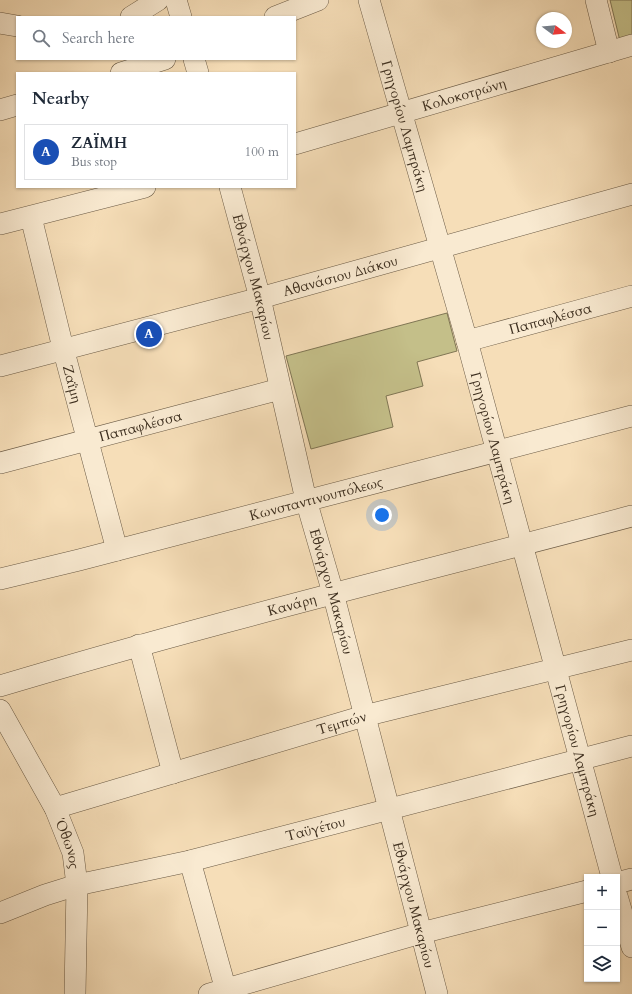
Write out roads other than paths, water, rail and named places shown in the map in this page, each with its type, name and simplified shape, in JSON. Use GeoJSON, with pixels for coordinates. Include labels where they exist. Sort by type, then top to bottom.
{"type":"FeatureCollection","features":[{"type":"Feature","properties":{"kind":"street"},"geometry":{"type":"LineString","coordinates":[[134,16],[158,0]]}},
{"type":"Feature","properties":{"kind":"street"},"geometry":{"type":"LineString","coordinates":[[176,0],[181,16]]}},
{"type":"Feature","properties":{"kind":"street"},"geometry":{"type":"LineString","coordinates":[[278,16],[318,0]]}},
{"type":"Feature","properties":{"kind":"street","name":"Γρηγορίου Λαμπράκη"},"geometry":{"type":"LineString","coordinates":[[370,0],[441,246],[554,669],[611,874]]}},
{"type":"Feature","properties":{"kind":"street"},"geometry":{"type":"LineString","coordinates":[[596,0],[625,52]]}},
{"type":"Feature","properties":{"kind":"street"},"geometry":{"type":"LineString","coordinates":[[0,23],[16,26]]}},
{"type":"Feature","properties":{"kind":"street","name":"Κολοκοτρώνη"},"geometry":{"type":"LineString","coordinates":[[296,144],[625,52]]}},
{"type":"Feature","properties":{"kind":"street"},"geometry":{"type":"LineString","coordinates":[[194,60],[198,72]]}},
{"type":"Feature","properties":{"kind":"street"},"geometry":{"type":"LineString","coordinates":[[124,72],[151,61]]}},
{"type":"Feature","properties":{"kind":"street"},"geometry":{"type":"LineString","coordinates":[[0,110],[16,105]]}},
{"type":"Feature","properties":{"kind":"street"},"geometry":{"type":"LineString","coordinates":[[0,224],[141,188]]}},
{"type":"Feature","properties":{"kind":"street","name":"Εθνάρχου Μακαρίου"},"geometry":{"type":"LineString","coordinates":[[230,188],[260,298],[306,500],[333,593],[437,994]]}},
{"type":"Feature","properties":{"kind":"street","name":"Αθανάσιου Διάκου"},"geometry":{"type":"LineString","coordinates":[[0,366],[63,348],[147,328],[260,298],[441,246],[632,194]]}},
{"type":"Feature","properties":{"kind":"street","name":"Ζαΐμη"},"geometry":{"type":"LineString","coordinates":[[31,217],[63,348],[89,440],[117,550]]}},
{"type":"Feature","properties":{"kind":"street","name":"Παπαφλέσσα"},"geometry":{"type":"LineString","coordinates":[[467,341],[632,296]]}},
{"type":"Feature","properties":{"kind":"street","name":"Παπαφλέσσα"},"geometry":{"type":"LineString","coordinates":[[0,463],[280,389]]}},
{"type":"Feature","properties":{"kind":"street","name":"Κωνσταντινουπόλεως"},"geometry":{"type":"LineString","coordinates":[[0,579],[632,416]]}},
{"type":"Feature","properties":{"kind":"street","name":"Κανάρη"},"geometry":{"type":"LineString","coordinates":[[0,686],[138,645],[632,516]]}},
{"type":"Feature","properties":{"kind":"street"},"geometry":{"type":"LineString","coordinates":[[138,645],[173,773]]}},
{"type":"Feature","properties":{"kind":"street","name":"Τεμπών"},"geometry":{"type":"LineString","coordinates":[[55,808],[364,716],[632,650]]}},
{"type":"Feature","properties":{"kind":"street","name":"Όθωνος"},"geometry":{"type":"LineString","coordinates":[[0,710],[55,808],[73,853],[77,886],[75,994]]}},
{"type":"Feature","properties":{"kind":"street","name":"Ταϋγέτου"},"geometry":{"type":"LineString","coordinates":[[0,913],[44,895],[77,886],[190,861],[388,808],[632,746]]}},
{"type":"Feature","properties":{"kind":"street"},"geometry":{"type":"LineString","coordinates":[[190,861],[220,992],[421,933],[584,891]]}},
{"type":"Feature","properties":{"kind":"street"},"geometry":{"type":"LineString","coordinates":[[620,882],[632,879]]}},
{"type":"Feature","properties":{"kind":"street"},"geometry":{"type":"LineString","coordinates":[[620,906],[632,946]]}},
{"type":"Feature","properties":{"kind":"place","name":"ΖΑΪ́ΜΗ"},"geometry":{"type":"Point","coordinates":[149,334]}}]}
